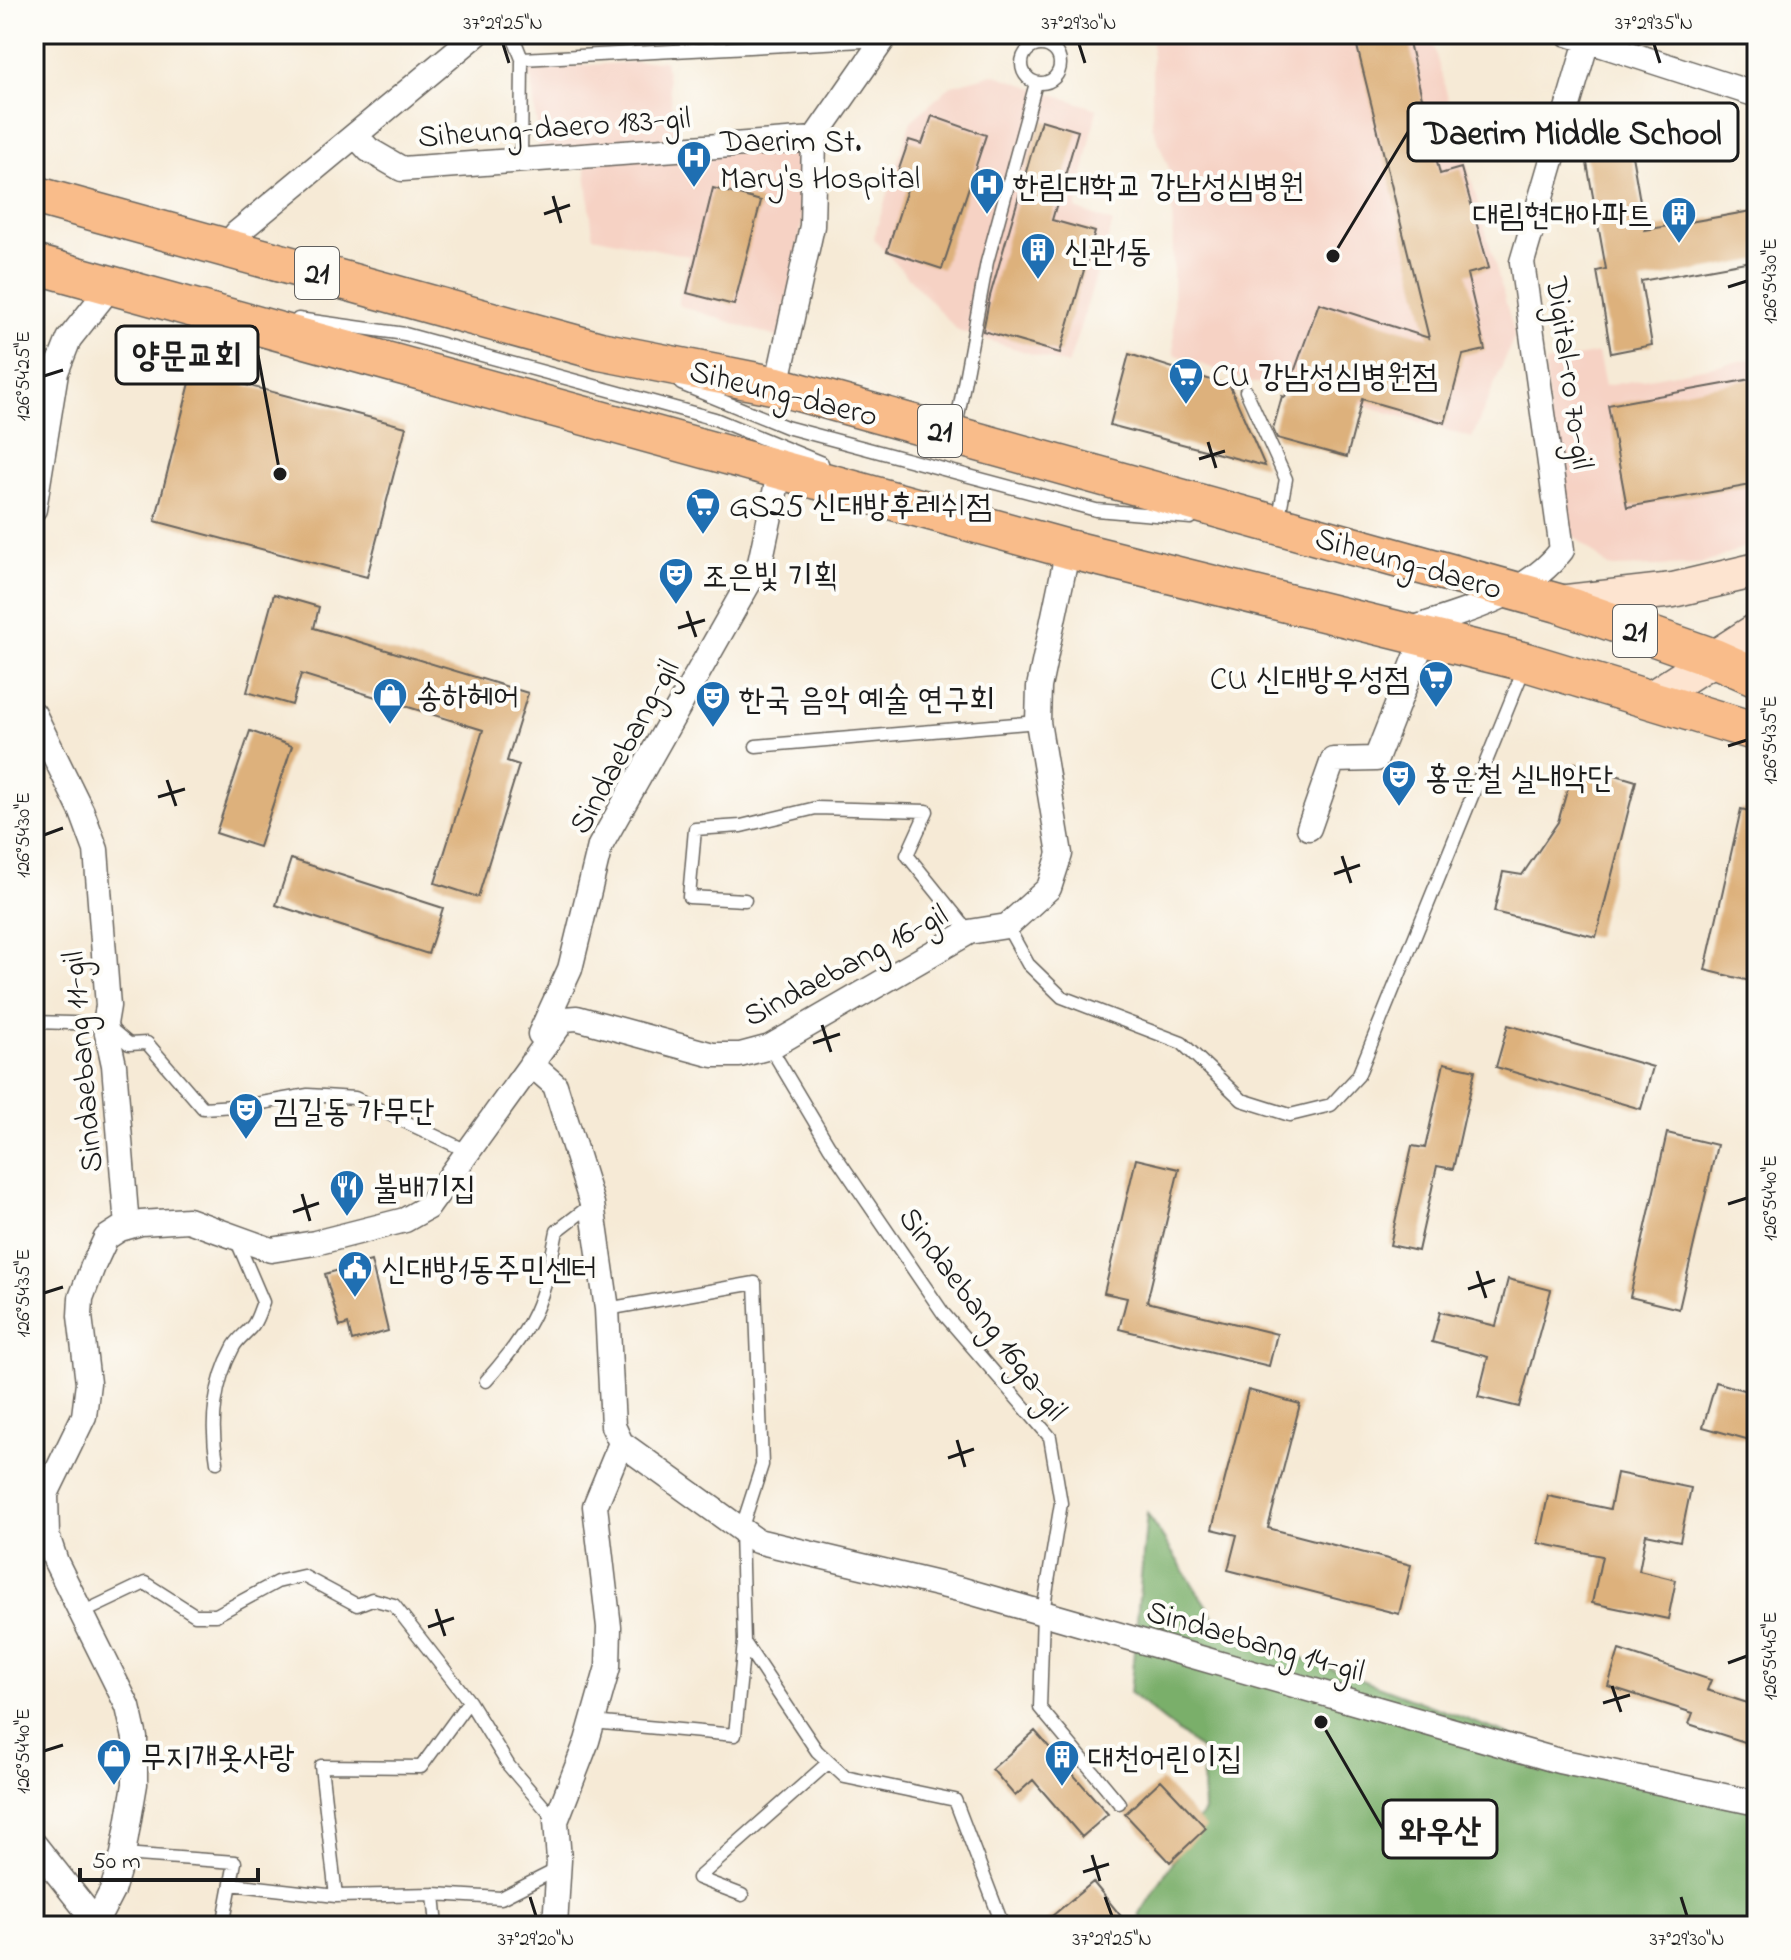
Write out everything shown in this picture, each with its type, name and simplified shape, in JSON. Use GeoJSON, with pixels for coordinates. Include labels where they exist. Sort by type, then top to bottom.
{"type":"FeatureCollection","features":[{"type":"Feature","properties":{"kind":"main road","name":"Siheung-daero"},"geometry":{"type":"LineString","coordinates":[[34,195],[600,351],[777,386],[1558,603],[1705,652],[1757,677]]}},
{"type":"Feature","properties":{"kind":"main road","name":"Siheung-daero"},"geometry":{"type":"LineString","coordinates":[[34,264],[1068,549],[1526,662],[1650,699]]}},
{"type":"Feature","properties":{"kind":"main road"},"geometry":{"type":"LineString","coordinates":[[1558,603],[1673,590],[1757,570]]}},
{"type":"Feature","properties":{"kind":"main road"},"geometry":{"type":"LineString","coordinates":[[1650,699],[1705,652],[1757,630]]}},
{"type":"Feature","properties":{"kind":"main road","name":"21"},"geometry":{"type":"LineString","coordinates":[[1650,699],[1757,732]]}},
{"type":"Feature","properties":{"kind":"street"},"geometry":{"type":"LineString","coordinates":[[225,248],[237,233],[357,137],[477,34]]}},
{"type":"Feature","properties":{"kind":"street"},"geometry":{"type":"LineString","coordinates":[[1582,36],[1757,95]]}},
{"type":"Feature","properties":{"kind":"street","name":"Digital-ro 70-gil"},"geometry":{"type":"LineString","coordinates":[[1414,634],[1513,591],[1543,572],[1562,550],[1522,262],[1582,36]]}},
{"type":"Feature","properties":{"kind":"street","name":"Siheung-daero 183-gil"},"geometry":{"type":"LineString","coordinates":[[357,137],[369,150],[402,169],[521,163],[814,139],[884,37]]}},
{"type":"Feature","properties":{"kind":"street"},"geometry":{"type":"LineString","coordinates":[[777,386],[812,226],[814,139]]}},
{"type":"Feature","properties":{"kind":"street"},"geometry":{"type":"LineString","coordinates":[[34,509],[56,372],[69,339],[111,286]]}},
{"type":"Feature","properties":{"kind":"street","name":"Sindaebang-gil"},"geometry":{"type":"LineString","coordinates":[[127,1227],[188,1220],[271,1250],[315,1243],[405,1220],[428,1207],[531,1064],[540,1033],[570,969],[600,846],[760,563],[780,469]]}},
{"type":"Feature","properties":{"kind":"street"},"geometry":{"type":"LineString","coordinates":[[1007,926],[1049,888],[1060,854],[1038,722],[1039,687],[1068,549]]}},
{"type":"Feature","properties":{"kind":"street"},"geometry":{"type":"LineString","coordinates":[[1309,828],[1333,760],[1376,759],[1414,634]]}},
{"type":"Feature","properties":{"kind":"street","name":"Sindaebang 11-gil"},"geometry":{"type":"LineString","coordinates":[[34,714],[82,812],[96,850],[108,1006],[105,1024],[114,1065],[127,1227]]}},
{"type":"Feature","properties":{"kind":"street","name":"Sindaebang 16-gil"},"geometry":{"type":"LineString","coordinates":[[531,1064],[564,1019],[577,1018],[713,1055],[740,1055],[770,1047],[969,932],[1007,926]]}},
{"type":"Feature","properties":{"kind":"street"},"geometry":{"type":"LineString","coordinates":[[531,1064],[555,1085],[592,1204],[607,1309],[613,1426],[621,1443],[595,1506],[609,1627],[608,1667],[592,1722],[556,1821],[558,1869],[555,1926]]}},
{"type":"Feature","properties":{"kind":"street"},"geometry":{"type":"LineString","coordinates":[[34,1844],[98,1924],[123,1854],[135,1784],[135,1738],[128,1707],[56,1562],[47,1535],[40,1494],[84,1416],[88,1383],[81,1298],[106,1238],[127,1227]]}},
{"type":"Feature","properties":{"kind":"street","name":"Sindaebang 14-gil"},"geometry":{"type":"LineString","coordinates":[[621,1443],[757,1541],[1043,1612],[1559,1761],[1757,1803]]}},
{"type":"Feature","properties":{"kind":"lane"},"geometry":{"type":"LineString","coordinates":[[512,34],[522,59],[521,163]]}},
{"type":"Feature","properties":{"kind":"lane","name":"Siheung-daero 183-gil"},"geometry":{"type":"LineString","coordinates":[[522,59],[884,37]]}},
{"type":"Feature","properties":{"kind":"lane"},"geometry":{"type":"LineString","coordinates":[[1049,40],[1058,56],[1060,68],[1049,82],[1036,83],[1025,76],[1023,57],[1032,47],[1049,40]]}},
{"type":"Feature","properties":{"kind":"lane"},"geometry":{"type":"LineString","coordinates":[[954,435],[987,262],[1036,83]]}},
{"type":"Feature","properties":{"kind":"lane"},"geometry":{"type":"LineString","coordinates":[[168,301],[273,316]]}},
{"type":"Feature","properties":{"kind":"lane"},"geometry":{"type":"LineString","coordinates":[[288,318],[405,334],[715,419],[944,515]]}},
{"type":"Feature","properties":{"kind":"lane"},"geometry":{"type":"LineString","coordinates":[[600,351],[786,427],[1096,510],[1278,525],[1286,479],[1246,391]]}},
{"type":"Feature","properties":{"kind":"lane"},"geometry":{"type":"LineString","coordinates":[[1007,926],[1028,964],[1062,997],[1182,1043],[1242,1100],[1290,1115],[1331,1105],[1358,1076],[1526,662]]}},
{"type":"Feature","properties":{"kind":"lane"},"geometry":{"type":"LineString","coordinates":[[756,746],[1038,722]]}},
{"type":"Feature","properties":{"kind":"lane"},"geometry":{"type":"LineString","coordinates":[[745,900],[689,897],[695,829],[741,826],[816,808],[927,811],[907,855],[969,932]]}},
{"type":"Feature","properties":{"kind":"lane"},"geometry":{"type":"LineString","coordinates":[[34,1022],[105,1024],[129,1044],[147,1043],[203,1108],[250,1105],[308,1095],[355,1098],[467,1151]]}},
{"type":"Feature","properties":{"kind":"lane","name":"Sindaebang 16ga-gil"},"geometry":{"type":"LineString","coordinates":[[770,1047],[829,1146],[943,1313],[1050,1437],[1061,1503],[1043,1612],[1040,1708],[1119,1803]]}},
{"type":"Feature","properties":{"kind":"lane"},"geometry":{"type":"LineString","coordinates":[[486,1381],[529,1327],[544,1296],[557,1231],[592,1204]]}},
{"type":"Feature","properties":{"kind":"lane"},"geometry":{"type":"LineString","coordinates":[[217,1462],[213,1440],[214,1405],[225,1366],[234,1345],[254,1324],[263,1302],[236,1239]]}},
{"type":"Feature","properties":{"kind":"lane"},"geometry":{"type":"LineString","coordinates":[[592,1722],[735,1735],[744,1642],[741,1530],[762,1465],[755,1283],[607,1309]]}},
{"type":"Feature","properties":{"kind":"lane"},"geometry":{"type":"LineString","coordinates":[[82,1613],[145,1583],[195,1615],[216,1615],[277,1582],[303,1576],[357,1605],[372,1599],[394,1605],[469,1701],[509,1766],[556,1821]]}},
{"type":"Feature","properties":{"kind":"lane"},"geometry":{"type":"LineString","coordinates":[[744,1642],[817,1751],[845,1777],[955,1800],[1003,1926]]}},
{"type":"Feature","properties":{"kind":"lane"},"geometry":{"type":"LineString","coordinates":[[336,1896],[321,1766],[421,1767],[469,1701]]}},
{"type":"Feature","properties":{"kind":"lane"},"geometry":{"type":"LineString","coordinates":[[742,1895],[698,1878],[829,1762]]}},
{"type":"Feature","properties":{"kind":"lane"},"geometry":{"type":"LineString","coordinates":[[123,1854],[235,1862],[223,1926]]}},
{"type":"Feature","properties":{"kind":"lane"},"geometry":{"type":"LineString","coordinates":[[231,1884],[336,1896],[434,1894],[501,1898],[558,1869]]}},
{"type":"Feature","properties":{"kind":"lane"},"geometry":{"type":"LineString","coordinates":[[434,1894],[437,1926]]}},
{"type":"Feature","properties":{"kind":"shaded area"},"geometry":{"type":"Polygon","coordinates":[[[1152,34],[1430,34],[1515,335],[1472,438],[1296,384],[1252,383],[1174,354],[1172,177],[1152,125],[1152,34]]]}},
{"type":"Feature","properties":{"kind":"shaded area","name":"Daerim St. Mary's Hospital"},"geometry":{"type":"Polygon","coordinates":[[[665,60],[679,155],[798,148],[802,223],[779,338],[678,305],[689,256],[593,236],[584,153],[540,155],[530,69],[665,60]]]}},
{"type":"Feature","properties":{"kind":"shaded area","name":"한림대학교 강남성심병원"},"geometry":{"type":"Polygon","coordinates":[[[993,74],[1097,109],[1076,209],[1113,223],[1068,365],[958,331],[873,239],[911,121],[952,85],[993,74]]]}},
{"type":"Feature","properties":{"kind":"shaded area"},"geometry":{"type":"Polygon","coordinates":[[[1598,353],[1605,386],[1757,358],[1757,542],[1701,565],[1609,567],[1557,521],[1545,363],[1598,353]]]}},
{"type":"Feature","properties":{"kind":"green space"},"geometry":{"type":"Polygon","coordinates":[[[1147,1513],[1220,1627],[1568,1757],[1757,1793],[1757,1926],[1151,1926],[1139,1916],[1204,1811],[1202,1751],[1130,1693],[1147,1513]]]}},
{"type":"Feature","properties":{"kind":"building"},"geometry":{"type":"Polygon","coordinates":[[[1354,34],[1407,34],[1440,174],[1461,168],[1489,268],[1467,274],[1485,350],[1463,355],[1445,423],[1362,399],[1347,457],[1277,438],[1273,429],[1282,396],[1285,397],[1319,303],[1429,338],[1354,34]]]}},
{"type":"Feature","properties":{"kind":"building"},"geometry":{"type":"Polygon","coordinates":[[[932,116],[986,135],[942,269],[887,251],[910,180],[897,175],[909,140],[922,144],[932,116]]]}},
{"type":"Feature","properties":{"kind":"building","name":"신관1동"},"geometry":{"type":"Polygon","coordinates":[[[1041,120],[1078,131],[1052,220],[1095,232],[1060,353],[983,331],[990,296],[1041,120]]]}},
{"type":"Feature","properties":{"kind":"building","name":"대림현대아파트"},"geometry":{"type":"Polygon","coordinates":[[[1630,144],[1645,230],[1757,210],[1757,260],[1641,281],[1652,345],[1611,353],[1597,271],[1606,269],[1585,152],[1630,144]]]}},
{"type":"Feature","properties":{"kind":"building"},"geometry":{"type":"Polygon","coordinates":[[[713,188],[761,201],[734,305],[687,293],[713,188]]]}},
{"type":"Feature","properties":{"kind":"building"},"geometry":{"type":"Polygon","coordinates":[[[1129,354],[1230,386],[1265,466],[1110,425],[1129,354]]]}},
{"type":"Feature","properties":{"kind":"building"},"geometry":{"type":"Polygon","coordinates":[[[193,371],[406,427],[367,577],[155,521],[193,371]]]}},
{"type":"Feature","properties":{"kind":"building"},"geometry":{"type":"Polygon","coordinates":[[[1757,378],[1757,484],[1627,507],[1608,405],[1757,378]]]}},
{"type":"Feature","properties":{"kind":"building"},"geometry":{"type":"Polygon","coordinates":[[[274,594],[319,607],[314,628],[528,693],[507,761],[519,765],[478,897],[435,883],[483,730],[301,674],[292,705],[247,692],[274,594]]]}},
{"type":"Feature","properties":{"kind":"building"},"geometry":{"type":"Polygon","coordinates":[[[250,731],[292,746],[259,847],[216,833],[250,731]]]}},
{"type":"Feature","properties":{"kind":"building"},"geometry":{"type":"Polygon","coordinates":[[[1575,763],[1636,781],[1596,937],[1494,912],[1503,872],[1522,875],[1558,822],[1575,763]]]}},
{"type":"Feature","properties":{"kind":"building"},"geometry":{"type":"Polygon","coordinates":[[[1741,809],[1757,813],[1754,982],[1705,970],[1741,809]]]}},
{"type":"Feature","properties":{"kind":"building"},"geometry":{"type":"Polygon","coordinates":[[[291,859],[443,908],[428,954],[276,905],[291,859]]]}},
{"type":"Feature","properties":{"kind":"building"},"geometry":{"type":"Polygon","coordinates":[[[1508,1025],[1653,1067],[1641,1109],[1496,1067],[1508,1025]]]}},
{"type":"Feature","properties":{"kind":"building"},"geometry":{"type":"Polygon","coordinates":[[[1444,1063],[1475,1070],[1453,1169],[1437,1166],[1418,1251],[1390,1245],[1412,1146],[1425,1148],[1444,1063]]]}},
{"type":"Feature","properties":{"kind":"building"},"geometry":{"type":"Polygon","coordinates":[[[1667,1133],[1717,1145],[1679,1309],[1630,1297],[1667,1133]]]}},
{"type":"Feature","properties":{"kind":"building"},"geometry":{"type":"Polygon","coordinates":[[[1136,1159],[1179,1169],[1147,1302],[1277,1334],[1269,1366],[1119,1329],[1127,1298],[1104,1293],[1136,1159]]]}},
{"type":"Feature","properties":{"kind":"building"},"geometry":{"type":"Polygon","coordinates":[[[371,1261],[388,1331],[352,1341],[348,1324],[340,1327],[325,1274],[371,1261]]]}},
{"type":"Feature","properties":{"kind":"building"},"geometry":{"type":"Polygon","coordinates":[[[1508,1279],[1551,1290],[1519,1407],[1478,1397],[1488,1357],[1432,1342],[1440,1312],[1496,1326],[1508,1279]]]}},
{"type":"Feature","properties":{"kind":"building"},"geometry":{"type":"Polygon","coordinates":[[[1716,1382],[1757,1394],[1757,1442],[1703,1427],[1716,1382]]]}},
{"type":"Feature","properties":{"kind":"building"},"geometry":{"type":"Polygon","coordinates":[[[1248,1390],[1300,1404],[1268,1528],[1411,1565],[1399,1614],[1228,1570],[1237,1535],[1212,1529],[1248,1390]]]}},
{"type":"Feature","properties":{"kind":"building"},"geometry":{"type":"Polygon","coordinates":[[[1617,1473],[1691,1488],[1680,1541],[1646,1534],[1639,1571],[1676,1580],[1668,1619],[1592,1603],[1602,1556],[1538,1543],[1548,1496],[1610,1509],[1617,1473]]]}},
{"type":"Feature","properties":{"kind":"building"},"geometry":{"type":"Polygon","coordinates":[[[1619,1650],[1711,1680],[1707,1690],[1757,1706],[1757,1746],[1689,1724],[1693,1713],[1608,1686],[1619,1650]]]}},
{"type":"Feature","properties":{"kind":"building","name":"대천어린이집"},"geometry":{"type":"Polygon","coordinates":[[[1035,1731],[1108,1814],[1082,1837],[1033,1780],[1015,1796],[992,1769],[1035,1731]]]}},
{"type":"Feature","properties":{"kind":"building"},"geometry":{"type":"Polygon","coordinates":[[[1161,1780],[1206,1828],[1170,1862],[1125,1814],[1161,1780]]]}},
{"type":"Feature","properties":{"kind":"building"},"geometry":{"type":"Polygon","coordinates":[[[1093,1882],[1129,1926],[1040,1926],[1093,1882]]]}},
{"type":"Feature","properties":{"kind":"place","name":"Daerim St. Mary's Hospital"},"geometry":{"type":"Point","coordinates":[694,189]}},
{"type":"Feature","properties":{"kind":"place","name":"한림대학교 강남성심병원"},"geometry":{"type":"Point","coordinates":[987,216]}},
{"type":"Feature","properties":{"kind":"place","name":"대림현대아파트"},"geometry":{"type":"Point","coordinates":[1679,245]}},
{"type":"Feature","properties":{"kind":"place","name":"Daerim Middle School"},"geometry":{"type":"Point","coordinates":[1333,256]}},
{"type":"Feature","properties":{"kind":"place","name":"신관1동"},"geometry":{"type":"Point","coordinates":[1038,281]}},
{"type":"Feature","properties":{"kind":"place","name":"CU 강남성심병원점"},"geometry":{"type":"Point","coordinates":[1186,406]}},
{"type":"Feature","properties":{"kind":"place","name":"양문교회"},"geometry":{"type":"Point","coordinates":[280,474]}},
{"type":"Feature","properties":{"kind":"place","name":"GS25 신대방후레쉬점"},"geometry":{"type":"Point","coordinates":[703,536]}},
{"type":"Feature","properties":{"kind":"place","name":"조은빛 기획"},"geometry":{"type":"Point","coordinates":[676,606]}},
{"type":"Feature","properties":{"kind":"place","name":"CU 신대방우성점"},"geometry":{"type":"Point","coordinates":[1436,709]}},
{"type":"Feature","properties":{"kind":"place","name":"송하헤어"},"geometry":{"type":"Point","coordinates":[390,726]}},
{"type":"Feature","properties":{"kind":"place","name":"한국 음악 예술 연구회"},"geometry":{"type":"Point","coordinates":[713,729]}},
{"type":"Feature","properties":{"kind":"place","name":"홍운철 실내악단"},"geometry":{"type":"Point","coordinates":[1399,808]}},
{"type":"Feature","properties":{"kind":"place","name":"김길동 가무단"},"geometry":{"type":"Point","coordinates":[246,1141]}},
{"type":"Feature","properties":{"kind":"place","name":"불배기집"},"geometry":{"type":"Point","coordinates":[347,1218]}},
{"type":"Feature","properties":{"kind":"place","name":"신대방1동주민센터"},"geometry":{"type":"Point","coordinates":[355,1299]}},
{"type":"Feature","properties":{"kind":"place","name":"와우산"},"geometry":{"type":"Point","coordinates":[1321,1722]}},
{"type":"Feature","properties":{"kind":"place","name":"무지개옷사랑"},"geometry":{"type":"Point","coordinates":[114,1787]}},
{"type":"Feature","properties":{"kind":"place","name":"대천어린이집"},"geometry":{"type":"Point","coordinates":[1062,1788]}}]}
